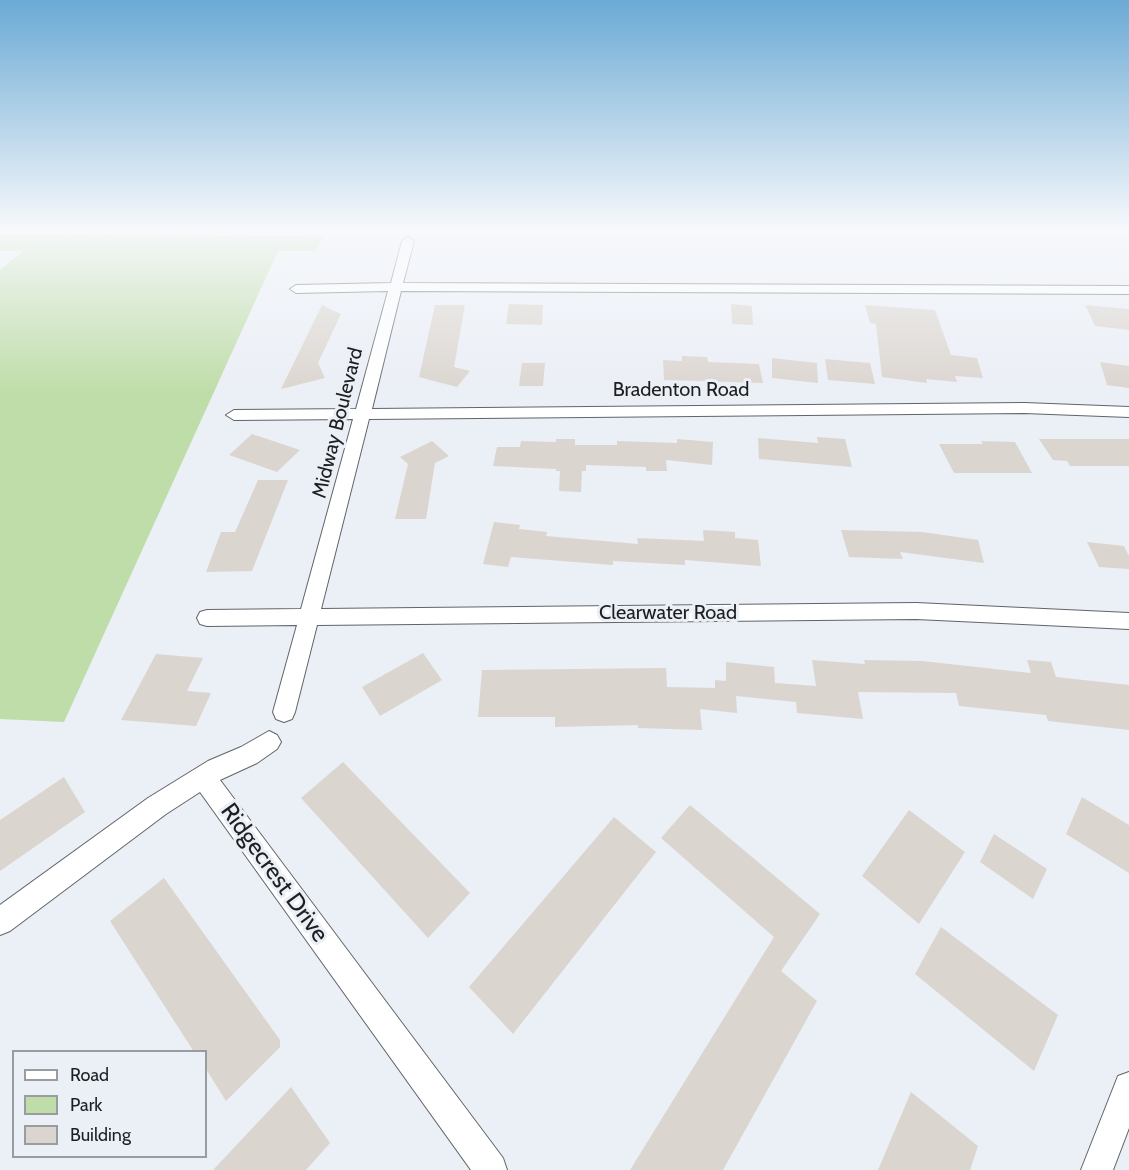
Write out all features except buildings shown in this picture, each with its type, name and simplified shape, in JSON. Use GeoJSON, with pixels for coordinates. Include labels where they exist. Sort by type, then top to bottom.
{"type":"FeatureCollection","features":[{"type":"Feature","properties":{"kind":"street","name":"Midway Boulevard"},"geometry":{"type":"LineString","coordinates":[[284,712],[396,283]]}},
{"type":"Feature","properties":{"kind":"street"},"geometry":{"type":"LineString","coordinates":[[296,288],[1129,290]]}},
{"type":"Feature","properties":{"kind":"street","name":"Bradenton Road"},"geometry":{"type":"LineString","coordinates":[[234,414],[1024,408],[1129,412]]}},
{"type":"Feature","properties":{"kind":"street","name":"Clearwater Road"},"geometry":{"type":"LineString","coordinates":[[207,618],[916,611],[1129,621]]}},
{"type":"Feature","properties":{"kind":"street"},"geometry":{"type":"LineString","coordinates":[[0,921],[157,806],[216,769],[249,755],[269,742]]}},
{"type":"Feature","properties":{"kind":"street","name":"Ridgecrest Drive"},"geometry":{"type":"LineString","coordinates":[[203,777],[491,1170]]}},
{"type":"Feature","properties":{"kind":"street"},"geometry":{"type":"LineString","coordinates":[[1097,1170],[1129,1087]]}},
{"type":"Feature","properties":{"kind":"green space"},"geometry":{"type":"Polygon","coordinates":[[[0,283],[264,283],[64,722],[0,719],[0,283]]]}}]}
